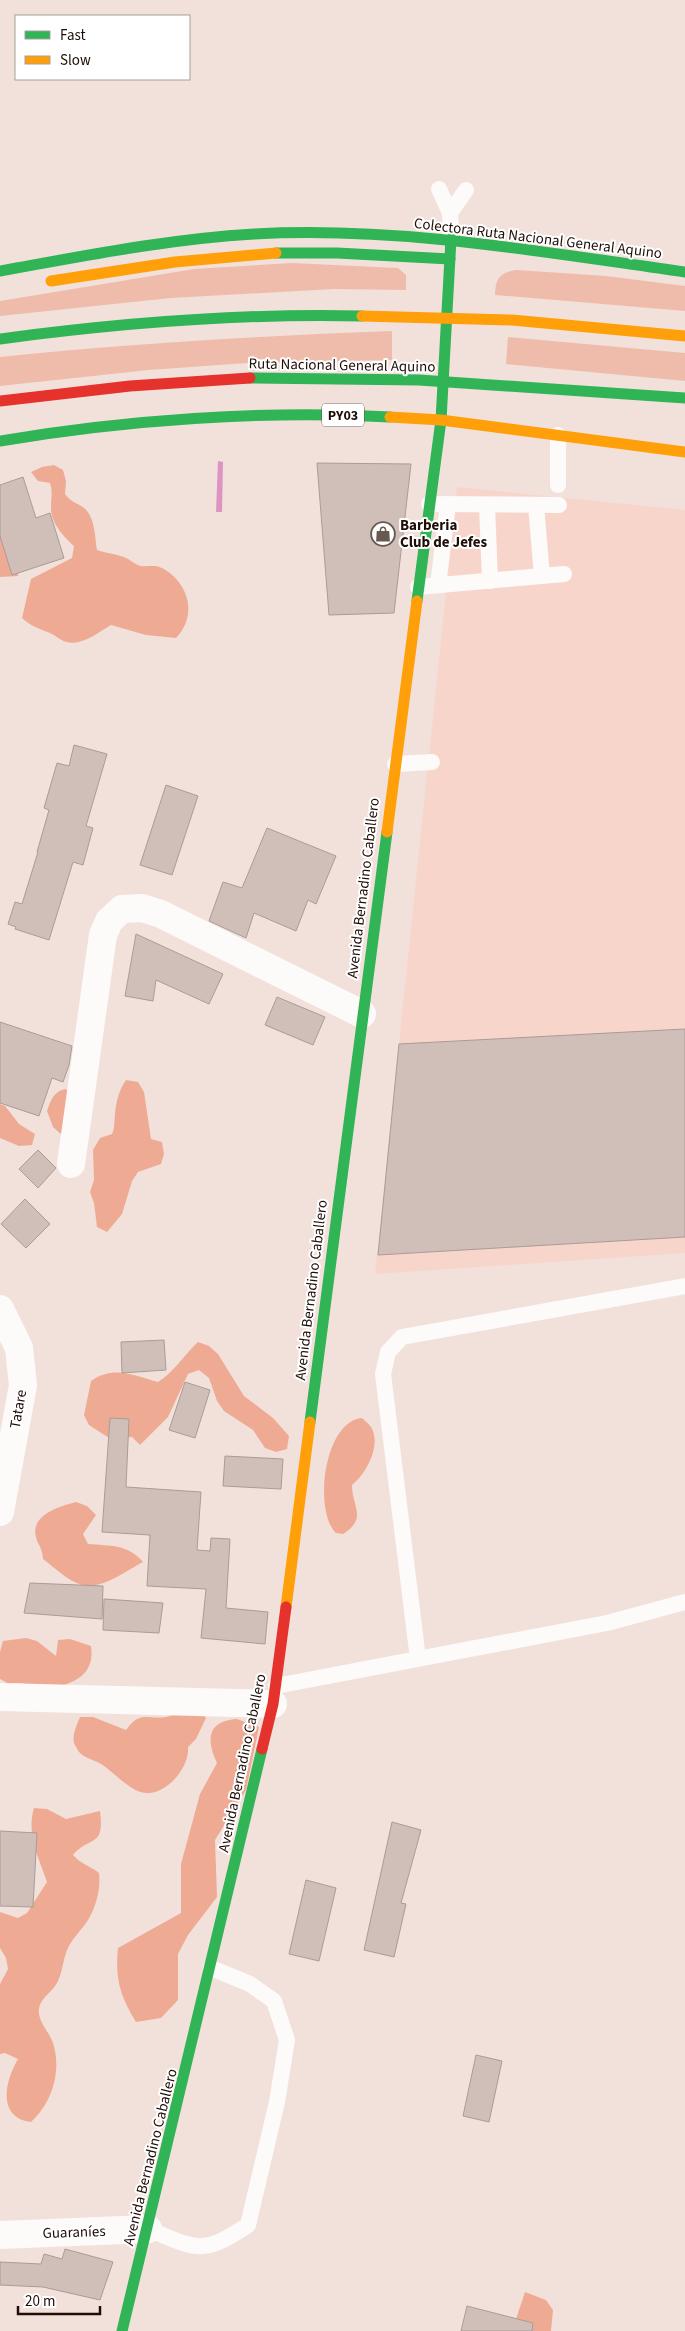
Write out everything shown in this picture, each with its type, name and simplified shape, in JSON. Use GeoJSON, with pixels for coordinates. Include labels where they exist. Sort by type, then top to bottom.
{"type":"FeatureCollection","features":[{"type":"Feature","properties":{"kind":"main road","name":"Colectora Ruta Nacional General Aquino"},"geometry":{"type":"LineString","coordinates":[[0,271],[179,241],[254,234],[320,233],[451,239],[685,272]]}},
{"type":"Feature","properties":{"kind":"main road","name":"Avenida Bernadino Caballero"},"geometry":{"type":"LineString","coordinates":[[122,2331],[211,1968],[274,1695],[441,420],[451,239]]}},
{"type":"Feature","properties":{"kind":"main road"},"geometry":{"type":"LineString","coordinates":[[38,283],[142,266],[248,255],[299,252],[450,259]]}},
{"type":"Feature","properties":{"kind":"main road"},"geometry":{"type":"LineString","coordinates":[[0,339],[68,330],[218,318],[374,317],[512,320],[685,336]]}},
{"type":"Feature","properties":{"kind":"main road","name":"Ruta Nacional General Aquino"},"geometry":{"type":"LineString","coordinates":[[0,401],[75,391],[259,378],[390,379],[515,384],[685,398]]}},
{"type":"Feature","properties":{"kind":"main road","name":"PY03"},"geometry":{"type":"LineString","coordinates":[[0,440],[41,434],[203,418],[352,415],[441,420],[685,452]]}},
{"type":"Feature","properties":{"kind":"street"},"geometry":{"type":"LineString","coordinates":[[71,1164],[103,935],[109,921],[122,909],[142,908],[161,914],[362,1014]]}},
{"type":"Feature","properties":{"kind":"street","name":"Tatare"},"geometry":{"type":"LineString","coordinates":[[0,1309],[19,1348],[23,1384],[0,1512]]}},
{"type":"Feature","properties":{"kind":"street"},"geometry":{"type":"LineString","coordinates":[[0,1697],[274,1695]]}},
{"type":"Feature","properties":{"kind":"street","name":"Guaraníes"},"geometry":{"type":"LineString","coordinates":[[0,2235],[148,2229]]}},
{"type":"Feature","properties":{"kind":"lane"},"geometry":{"type":"LineString","coordinates":[[439,189],[450,213],[451,239]]}},
{"type":"Feature","properties":{"kind":"lane"},"geometry":{"type":"LineString","coordinates":[[450,213],[466,190]]}},
{"type":"Feature","properties":{"kind":"lane"},"geometry":{"type":"LineString","coordinates":[[558,435],[558,485]]}},
{"type":"Feature","properties":{"kind":"lane"},"geometry":{"type":"LineString","coordinates":[[429,504],[559,505]]}},
{"type":"Feature","properties":{"kind":"lane"},"geometry":{"type":"LineString","coordinates":[[438,585],[448,505]]}},
{"type":"Feature","properties":{"kind":"lane"},"geometry":{"type":"LineString","coordinates":[[487,505],[490,580]]}},
{"type":"Feature","properties":{"kind":"lane"},"geometry":{"type":"LineString","coordinates":[[536,505],[542,576]]}},
{"type":"Feature","properties":{"kind":"lane"},"geometry":{"type":"LineString","coordinates":[[418,587],[564,574]]}},
{"type":"Feature","properties":{"kind":"lane"},"geometry":{"type":"LineString","coordinates":[[395,764],[432,762]]}},
{"type":"Feature","properties":{"kind":"lane"},"geometry":{"type":"LineString","coordinates":[[418,1660],[382,1374],[388,1352],[402,1337],[685,1286]]}},
{"type":"Feature","properties":{"kind":"lane"},"geometry":{"type":"LineString","coordinates":[[274,1695],[418,1660],[607,1623],[685,1602]]}},
{"type":"Feature","properties":{"kind":"lane"},"geometry":{"type":"LineString","coordinates":[[148,2229],[182,2243],[203,2248],[220,2243],[248,2225],[253,2208],[277,2102],[287,2040],[274,2001],[250,1984],[211,1968]]}},
{"type":"Feature","properties":{"kind":"shaded area"},"geometry":{"type":"Polygon","coordinates":[[[293,263],[398,268],[406,275],[406,290],[334,289],[171,298],[0,316],[0,301],[194,269],[293,263]]]}},
{"type":"Feature","properties":{"kind":"shaded area"},"geometry":{"type":"Polygon","coordinates":[[[517,270],[606,276],[685,286],[685,311],[495,295],[496,284],[500,277],[507,272],[517,270]]]}},
{"type":"Feature","properties":{"kind":"shaded area"},"geometry":{"type":"Polygon","coordinates":[[[392,331],[392,360],[247,363],[149,370],[0,386],[0,357],[196,341],[392,331]]]}},
{"type":"Feature","properties":{"kind":"shaded area"},"geometry":{"type":"Polygon","coordinates":[[[508,337],[685,353],[685,381],[506,364],[508,337]]]}},
{"type":"Feature","properties":{"kind":"shaded area"},"geometry":{"type":"Polygon","coordinates":[[[218,461],[223,462],[222,512],[216,512],[218,461]]]}},
{"type":"Feature","properties":{"kind":"shaded area"},"geometry":{"type":"Polygon","coordinates":[[[54,465],[63,470],[66,481],[65,494],[88,512],[94,528],[97,550],[124,557],[141,566],[161,567],[180,583],[188,601],[188,611],[183,629],[176,638],[146,635],[111,625],[96,635],[73,643],[35,627],[22,618],[31,579],[72,558],[74,546],[55,523],[51,512],[52,492],[50,483],[38,481],[31,472],[42,467],[54,465]]]}},
{"type":"Feature","properties":{"kind":"shaded area"},"geometry":{"type":"Polygon","coordinates":[[[457,487],[685,510],[685,1253],[375,1274],[457,487]]]}},
{"type":"Feature","properties":{"kind":"shaded area"},"geometry":{"type":"Polygon","coordinates":[[[0,531],[18,564],[18,576],[0,577],[0,531]]]}},
{"type":"Feature","properties":{"kind":"shaded area"},"geometry":{"type":"Polygon","coordinates":[[[126,1080],[138,1082],[144,1092],[151,1139],[162,1142],[164,1154],[161,1164],[138,1172],[132,1181],[122,1214],[107,1232],[97,1227],[94,1203],[90,1192],[94,1180],[93,1150],[100,1138],[112,1134],[117,1101],[126,1080]]]}},
{"type":"Feature","properties":{"kind":"shaded area"},"geometry":{"type":"Polygon","coordinates":[[[65,1089],[77,1093],[62,1135],[53,1127],[47,1111],[55,1094],[65,1089]]]}},
{"type":"Feature","properties":{"kind":"shaded area"},"geometry":{"type":"Polygon","coordinates":[[[0,1104],[5,1106],[19,1124],[35,1134],[32,1145],[19,1146],[0,1138],[0,1104]]]}},
{"type":"Feature","properties":{"kind":"shaded area"},"geometry":{"type":"Polygon","coordinates":[[[198,1342],[209,1346],[218,1354],[244,1396],[273,1418],[289,1436],[287,1449],[276,1452],[265,1448],[253,1430],[224,1411],[217,1401],[209,1378],[199,1370],[188,1374],[168,1417],[140,1445],[132,1437],[109,1438],[89,1425],[84,1415],[91,1381],[107,1373],[116,1372],[132,1374],[158,1382],[169,1374],[198,1342]]]}},
{"type":"Feature","properties":{"kind":"shaded area"},"geometry":{"type":"Polygon","coordinates":[[[362,1418],[371,1427],[374,1434],[374,1450],[367,1467],[352,1485],[357,1512],[355,1523],[343,1534],[336,1533],[329,1522],[325,1506],[326,1468],[331,1450],[339,1434],[349,1423],[362,1418]]]}},
{"type":"Feature","properties":{"kind":"shaded area"},"geometry":{"type":"Polygon","coordinates":[[[76,1502],[87,1506],[96,1515],[83,1534],[88,1544],[125,1549],[143,1562],[113,1579],[89,1586],[82,1585],[61,1574],[43,1559],[36,1537],[35,1529],[37,1523],[42,1517],[55,1509],[76,1502]]]}},
{"type":"Feature","properties":{"kind":"shaded area"},"geometry":{"type":"Polygon","coordinates":[[[26,1638],[37,1641],[56,1656],[58,1640],[70,1639],[91,1646],[91,1657],[85,1673],[75,1681],[55,1688],[43,1688],[19,1683],[9,1684],[0,1679],[0,1652],[3,1641],[26,1638]]]}},
{"type":"Feature","properties":{"kind":"shaded area"},"geometry":{"type":"Polygon","coordinates":[[[187,1705],[199,1709],[206,1718],[196,1739],[188,1747],[188,1755],[176,1778],[162,1789],[154,1792],[146,1793],[134,1789],[101,1764],[82,1755],[74,1743],[74,1733],[80,1717],[93,1717],[126,1730],[140,1718],[169,1716],[187,1705]]]}},
{"type":"Feature","properties":{"kind":"shaded area"},"geometry":{"type":"Polygon","coordinates":[[[237,1719],[259,1727],[246,1790],[215,1840],[217,1897],[188,1935],[178,1954],[178,2000],[161,2018],[136,2022],[126,2004],[120,1987],[117,1969],[118,1948],[181,1913],[181,1864],[200,1794],[217,1763],[211,1747],[212,1733],[220,1723],[237,1719]]]}},
{"type":"Feature","properties":{"kind":"shaded area"},"geometry":{"type":"Polygon","coordinates":[[[34,1808],[47,1809],[66,1819],[100,1811],[101,1823],[98,1836],[73,1855],[79,1861],[99,1873],[99,1891],[91,1915],[68,1948],[58,1981],[40,2004],[41,2022],[53,2043],[56,2075],[45,2106],[31,2122],[21,2119],[14,2114],[9,2108],[7,2100],[9,2080],[18,2059],[5,2053],[0,2054],[0,1984],[8,1969],[6,1958],[0,1948],[0,1912],[18,1918],[27,1913],[47,1882],[32,1837],[34,1808]]]}},
{"type":"Feature","properties":{"kind":"shaded area"},"geometry":{"type":"Polygon","coordinates":[[[525,2292],[546,2300],[553,2310],[551,2331],[520,2331],[516,2319],[525,2292]]]}},
{"type":"Feature","properties":{"kind":"building"},"geometry":{"type":"Polygon","coordinates":[[[317,463],[411,464],[394,613],[329,615],[317,463]]]}},
{"type":"Feature","properties":{"kind":"building"},"geometry":{"type":"Polygon","coordinates":[[[23,477],[36,518],[50,513],[64,558],[12,575],[0,536],[0,485],[23,477]]]}},
{"type":"Feature","properties":{"kind":"building"},"geometry":{"type":"Polygon","coordinates":[[[74,745],[107,754],[86,826],[93,828],[83,865],[73,862],[49,940],[15,929],[16,927],[8,924],[15,902],[22,904],[38,852],[49,810],[44,808],[57,763],[69,766],[74,745]]]}},
{"type":"Feature","properties":{"kind":"building"},"geometry":{"type":"Polygon","coordinates":[[[166,785],[198,796],[172,875],[140,865],[166,785]]]}},
{"type":"Feature","properties":{"kind":"building"},"geometry":{"type":"Polygon","coordinates":[[[267,828],[336,856],[316,904],[308,900],[296,931],[254,913],[246,938],[209,921],[223,882],[242,888],[267,828]]]}},
{"type":"Feature","properties":{"kind":"building"},"geometry":{"type":"Polygon","coordinates":[[[136,934],[223,974],[209,1004],[156,980],[153,1001],[125,996],[136,934]]]}},
{"type":"Feature","properties":{"kind":"building"},"geometry":{"type":"Polygon","coordinates":[[[277,997],[325,1017],[313,1045],[265,1025],[277,997]]]}},
{"type":"Feature","properties":{"kind":"building"},"geometry":{"type":"Polygon","coordinates":[[[0,1022],[72,1046],[69,1065],[63,1082],[52,1078],[39,1116],[0,1103],[0,1022]]]}},
{"type":"Feature","properties":{"kind":"building"},"geometry":{"type":"Polygon","coordinates":[[[685,1029],[685,1237],[378,1255],[399,1044],[685,1029]]]}},
{"type":"Feature","properties":{"kind":"building"},"geometry":{"type":"Polygon","coordinates":[[[38,1150],[56,1168],[38,1188],[19,1169],[38,1150]]]}},
{"type":"Feature","properties":{"kind":"building"},"geometry":{"type":"Polygon","coordinates":[[[25,1199],[50,1224],[26,1248],[1,1224],[25,1199]]]}},
{"type":"Feature","properties":{"kind":"building"},"geometry":{"type":"Polygon","coordinates":[[[164,1340],[166,1370],[122,1373],[121,1342],[164,1340]]]}},
{"type":"Feature","properties":{"kind":"building"},"geometry":{"type":"Polygon","coordinates":[[[185,1382],[210,1390],[195,1438],[169,1430],[185,1382]]]}},
{"type":"Feature","properties":{"kind":"building"},"geometry":{"type":"Polygon","coordinates":[[[110,1418],[129,1419],[126,1487],[201,1492],[197,1550],[210,1551],[211,1538],[230,1539],[226,1608],[268,1612],[265,1644],[201,1638],[206,1589],[147,1586],[150,1535],[102,1532],[110,1418]]]}},
{"type":"Feature","properties":{"kind":"building"},"geometry":{"type":"Polygon","coordinates":[[[225,1456],[283,1459],[281,1489],[223,1486],[225,1456]]]}},
{"type":"Feature","properties":{"kind":"building"},"geometry":{"type":"Polygon","coordinates":[[[30,1583],[103,1586],[102,1619],[24,1613],[30,1583]]]}},
{"type":"Feature","properties":{"kind":"building"},"geometry":{"type":"Polygon","coordinates":[[[104,1599],[163,1603],[159,1633],[103,1630],[104,1599]]]}},
{"type":"Feature","properties":{"kind":"building"},"geometry":{"type":"Polygon","coordinates":[[[392,1822],[421,1830],[401,1903],[406,1904],[394,1957],[364,1950],[392,1822]]]}},
{"type":"Feature","properties":{"kind":"building"},"geometry":{"type":"Polygon","coordinates":[[[0,1831],[37,1833],[33,1907],[0,1906],[0,1831]]]}},
{"type":"Feature","properties":{"kind":"building"},"geometry":{"type":"Polygon","coordinates":[[[306,1880],[336,1888],[319,1961],[289,1954],[306,1880]]]}},
{"type":"Feature","properties":{"kind":"building"},"geometry":{"type":"Polygon","coordinates":[[[476,2055],[502,2061],[489,2122],[463,2116],[476,2055]]]}},
{"type":"Feature","properties":{"kind":"building"},"geometry":{"type":"Polygon","coordinates":[[[65,2249],[113,2262],[100,2300],[43,2287],[0,2285],[0,2262],[41,2264],[44,2254],[62,2259],[65,2249]]]}},
{"type":"Feature","properties":{"kind":"building"},"geometry":{"type":"Polygon","coordinates":[[[467,2306],[533,2323],[532,2331],[461,2331],[467,2306]]]}},
{"type":"Feature","properties":{"kind":"traffic: fast"},"geometry":{"type":"LineString","coordinates":[[0,271],[126,249],[222,236],[308,233],[362,234],[470,242],[685,272]]}},
{"type":"Feature","properties":{"kind":"traffic: fast"},"geometry":{"type":"LineString","coordinates":[[417,601],[441,420],[451,239]]}},
{"type":"Feature","properties":{"kind":"traffic: fast"},"geometry":{"type":"LineString","coordinates":[[276,253],[337,253],[450,259]]}},
{"type":"Feature","properties":{"kind":"traffic: fast"},"geometry":{"type":"LineString","coordinates":[[0,339],[90,328],[181,320],[271,316],[362,316]]}},
{"type":"Feature","properties":{"kind":"traffic: fast"},"geometry":{"type":"LineString","coordinates":[[250,378],[419,380],[685,398]]}},
{"type":"Feature","properties":{"kind":"traffic: fast"},"geometry":{"type":"LineString","coordinates":[[0,441],[96,427],[194,418],[293,415],[390,417]]}},
{"type":"Feature","properties":{"kind":"traffic: fast"},"geometry":{"type":"LineString","coordinates":[[310,1422],[387,832]]}},
{"type":"Feature","properties":{"kind":"traffic: fast"},"geometry":{"type":"LineString","coordinates":[[122,2331],[262,1749]]}},
{"type":"Feature","properties":{"kind":"traffic: slow"},"geometry":{"type":"LineString","coordinates":[[51,281],[175,262],[276,253]]}},
{"type":"Feature","properties":{"kind":"traffic: slow"},"geometry":{"type":"LineString","coordinates":[[362,316],[512,320],[685,336]]}},
{"type":"Feature","properties":{"kind":"traffic: slow"},"geometry":{"type":"LineString","coordinates":[[390,417],[441,420],[685,452]]}},
{"type":"Feature","properties":{"kind":"traffic: slow"},"geometry":{"type":"LineString","coordinates":[[387,832],[417,601]]}},
{"type":"Feature","properties":{"kind":"traffic: slow"},"geometry":{"type":"LineString","coordinates":[[286,1607],[310,1422]]}},
{"type":"Feature","properties":{"kind":"traffic: jam"},"geometry":{"type":"LineString","coordinates":[[0,401],[130,386],[250,378]]}},
{"type":"Feature","properties":{"kind":"traffic: jam"},"geometry":{"type":"LineString","coordinates":[[262,1749],[273,1704],[286,1607]]}},
{"type":"Feature","properties":{"kind":"place","name":"Barberia Club de Jefes"},"geometry":{"type":"Point","coordinates":[383,534]}}]}
